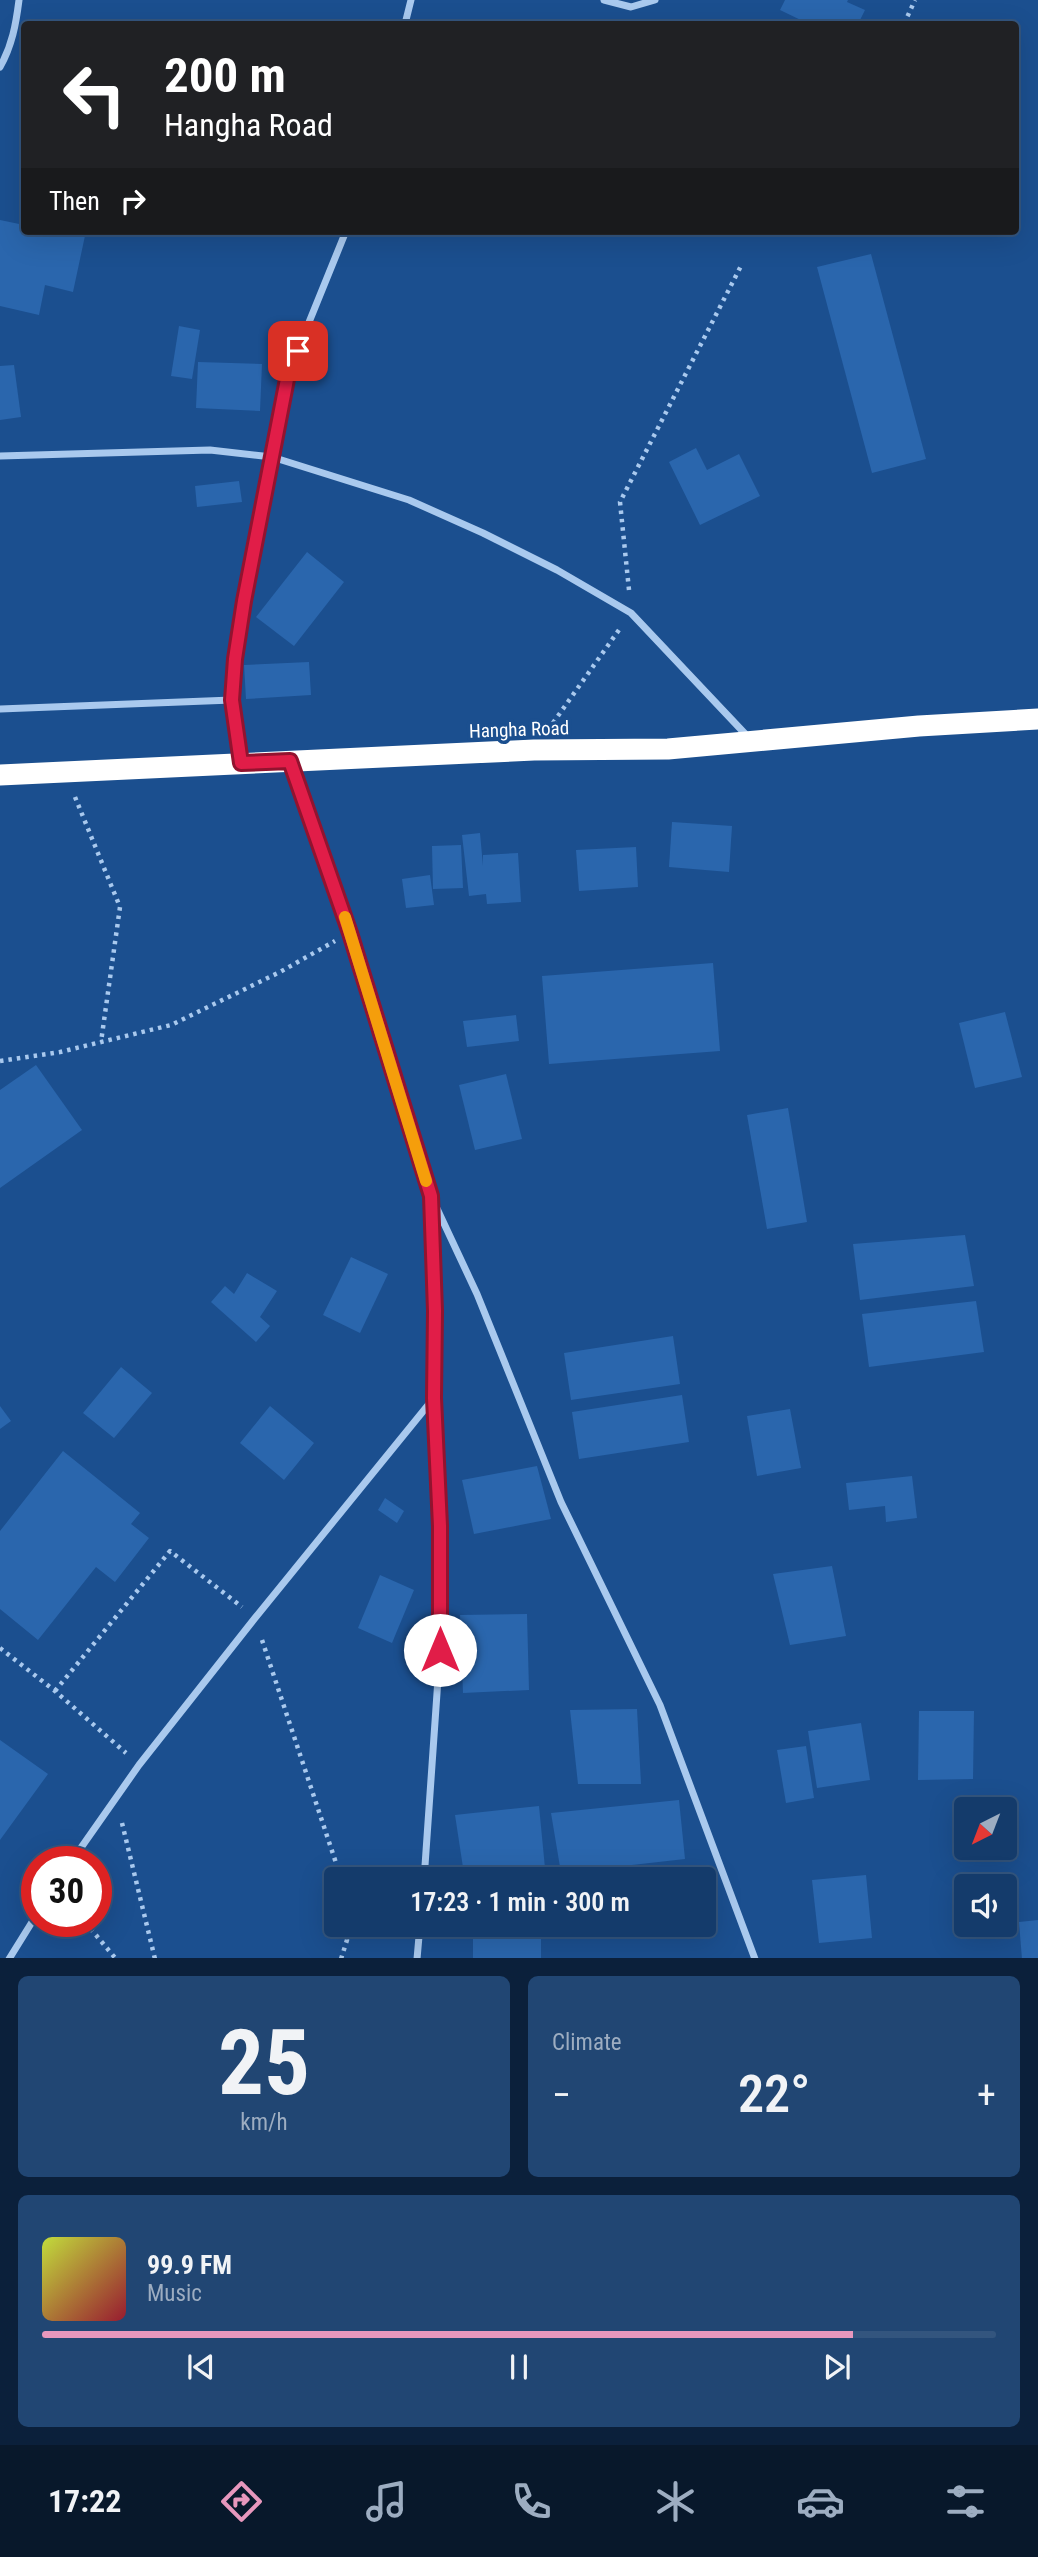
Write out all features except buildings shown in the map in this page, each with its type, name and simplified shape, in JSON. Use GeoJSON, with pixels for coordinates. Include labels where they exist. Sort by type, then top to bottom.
{"type":"FeatureCollection","features":[{"type":"Feature","properties":{"kind":"highway","name":"Hangha Road"},"geometry":{"type":"LineString","coordinates":[[0,775],[534,750],[668,749],[919,726],[1038,719]]}},
{"type":"Feature","properties":{"kind":"street"},"geometry":{"type":"LineString","coordinates":[[0,67],[8,53],[19,0]]}},
{"type":"Feature","properties":{"kind":"street"},"geometry":{"type":"LineString","coordinates":[[406,21],[411,0]]}},
{"type":"Feature","properties":{"kind":"street"},"geometry":{"type":"LineString","coordinates":[[604,0],[631,8],[655,0]]}},
{"type":"Feature","properties":{"kind":"street"},"geometry":{"type":"LineString","coordinates":[[241,763],[232,700],[244,601],[288,374],[344,235]]}},
{"type":"Feature","properties":{"kind":"street"},"geometry":{"type":"LineString","coordinates":[[0,456],[210,450],[272,457],[332,474],[421,506],[557,570],[631,612],[753,742]]}},
{"type":"Feature","properties":{"kind":"street"},"geometry":{"type":"LineString","coordinates":[[0,709],[232,700]]}},
{"type":"Feature","properties":{"kind":"street"},"geometry":{"type":"LineString","coordinates":[[290,761],[350,933],[431,1196],[477,1294],[561,1502],[660,1705],[755,1958]]}},
{"type":"Feature","properties":{"kind":"street"},"geometry":{"type":"LineString","coordinates":[[425,1867],[440,1650],[440,1526],[434,1398],[435,1311],[431,1196]]}},
{"type":"Feature","properties":{"kind":"street"},"geometry":{"type":"LineString","coordinates":[[82,1846],[139,1765],[434,1398]]}},
{"type":"Feature","properties":{"kind":"street"},"geometry":{"type":"LineString","coordinates":[[9,1958],[22,1937]]}},
{"type":"Feature","properties":{"kind":"street"},"geometry":{"type":"LineString","coordinates":[[417,1958],[419,1937]]}},
{"type":"Feature","properties":{"kind":"path"},"geometry":{"type":"LineString","coordinates":[[905,21],[915,0]]}},
{"type":"Feature","properties":{"kind":"path"},"geometry":{"type":"LineString","coordinates":[[534,750],[631,612],[620,502],[742,264]]}},
{"type":"Feature","properties":{"kind":"path"},"geometry":{"type":"LineString","coordinates":[[65,771],[120,907],[101,1042]]}},
{"type":"Feature","properties":{"kind":"path"},"geometry":{"type":"LineString","coordinates":[[0,1061],[60,1052],[171,1025],[280,972],[350,933]]}},
{"type":"Feature","properties":{"kind":"path"},"geometry":{"type":"LineString","coordinates":[[55,1691],[170,1551],[255,1618],[336,1867]]}},
{"type":"Feature","properties":{"kind":"path"},"geometry":{"type":"LineString","coordinates":[[0,1648],[55,1691],[139,1765]]}},
{"type":"Feature","properties":{"kind":"path"},"geometry":{"type":"LineString","coordinates":[[116,1799],[155,1958]]}},
{"type":"Feature","properties":{"kind":"path"},"geometry":{"type":"LineString","coordinates":[[98,1937],[116,1958]]}},
{"type":"Feature","properties":{"kind":"path"},"geometry":{"type":"LineString","coordinates":[[341,1958],[347,1937]]}},
{"type":"Feature","properties":{"kind":"slow traffic"},"geometry":{"type":"LineString","coordinates":[[345,917],[426,1181]]}},
{"type":"Feature","properties":{"kind":"route"},"geometry":{"type":"LineString","coordinates":[[298,351],[288,374],[244,601],[232,700],[241,763],[290,761],[350,933],[431,1196],[435,1311],[434,1398],[440,1526],[440,1650]]}}]}
